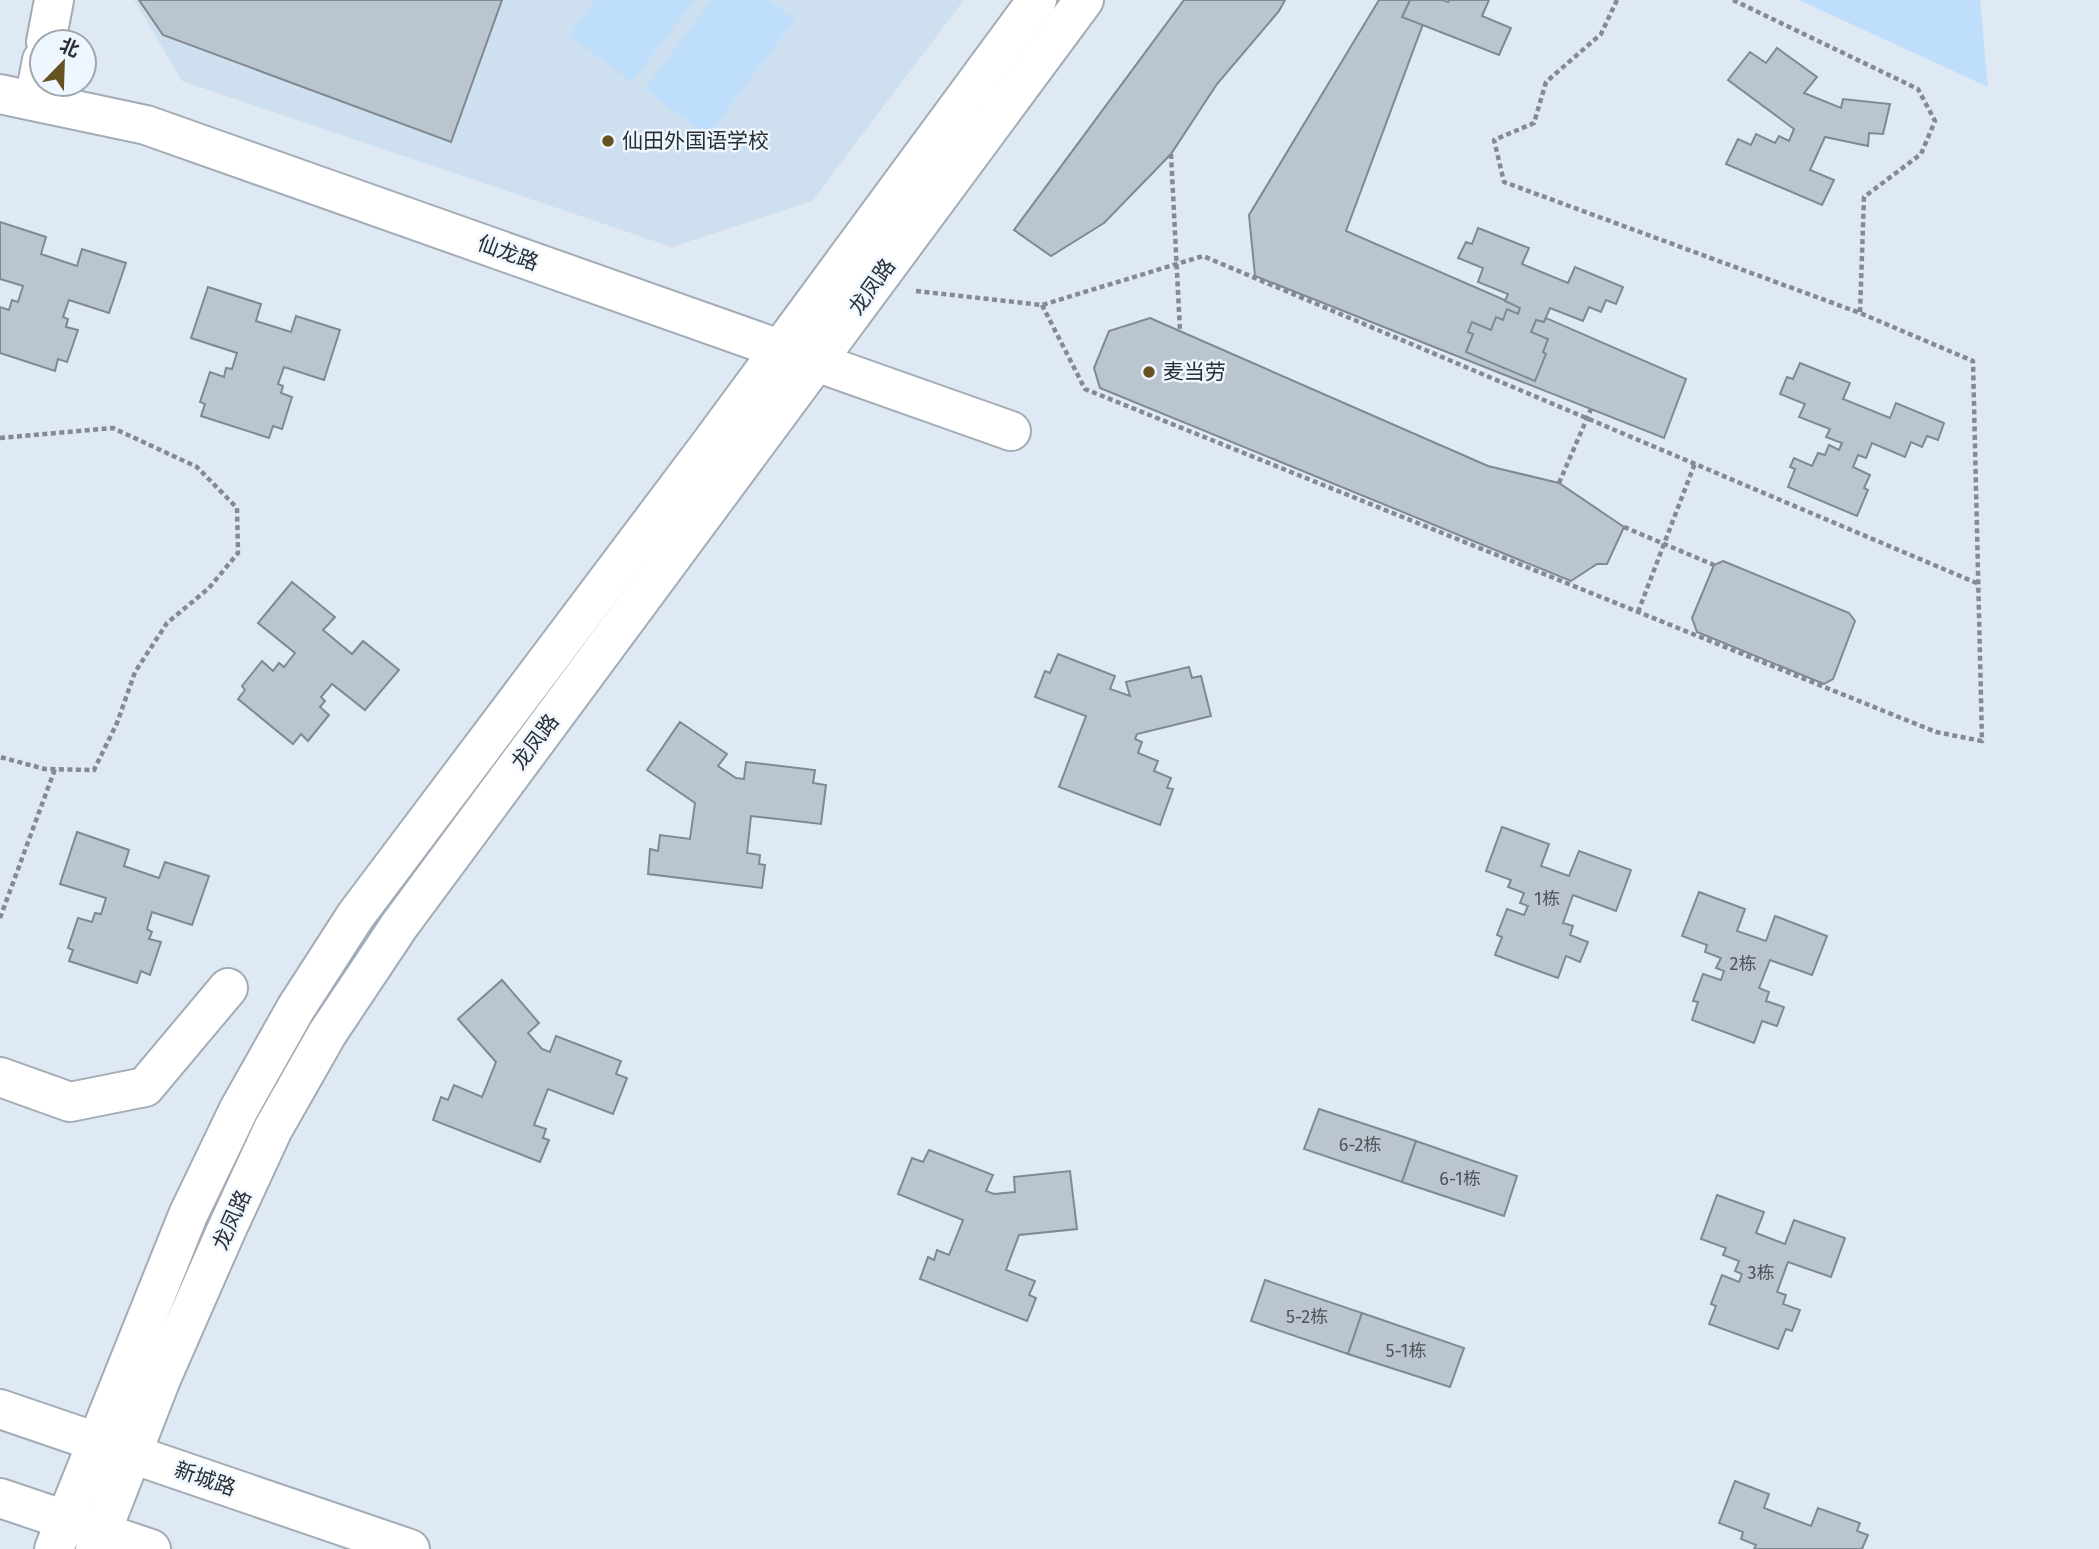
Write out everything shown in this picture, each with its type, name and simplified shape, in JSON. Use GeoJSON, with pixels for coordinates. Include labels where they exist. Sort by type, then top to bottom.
{"type":"FeatureCollection","features":[{"type":"Feature","properties":{"kind":"street"},"geometry":{"type":"LineString","coordinates":[[49,28],[54,0]]}},
{"type":"Feature","properties":{"kind":"street","name":"龙凤路"},"geometry":{"type":"LineString","coordinates":[[59,1534],[188,1215],[239,1109],[296,1008],[356,915],[1037,0]]}},
{"type":"Feature","properties":{"kind":"street","name":"龙凤路"},"geometry":{"type":"LineString","coordinates":[[98,1541],[161,1379],[241,1198],[273,1129],[327,1034],[398,926],[1084,0]]}},
{"type":"Feature","properties":{"kind":"street"},"geometry":{"type":"LineString","coordinates":[[17,97],[28,81]]}},
{"type":"Feature","properties":{"kind":"street","name":"仙龙路"},"geometry":{"type":"LineString","coordinates":[[17,97],[146,125],[1012,431]]}},
{"type":"Feature","properties":{"kind":"street"},"geometry":{"type":"LineString","coordinates":[[0,1077],[70,1102],[145,1087],[228,988]]}},
{"type":"Feature","properties":{"kind":"street","name":"新城路"},"geometry":{"type":"LineString","coordinates":[[0,1409],[410,1549]]}},
{"type":"Feature","properties":{"kind":"street"},"geometry":{"type":"LineString","coordinates":[[0,1498],[59,1534],[151,1549]]}},
{"type":"Feature","properties":{"kind":"path"},"geometry":{"type":"LineString","coordinates":[[1042,305],[1085,389],[1936,732],[1982,741],[1973,360],[1860,313],[1504,182],[1494,140],[1534,123],[1546,82],[1601,34],[1617,0]]}},
{"type":"Feature","properties":{"kind":"path"},"geometry":{"type":"LineString","coordinates":[[1733,0],[1918,89],[1935,121],[1920,154],[1864,197],[1860,313]]}},
{"type":"Feature","properties":{"kind":"path"},"geometry":{"type":"LineString","coordinates":[[1171,154],[1180,331]]}},
{"type":"Feature","properties":{"kind":"path"},"geometry":{"type":"LineString","coordinates":[[872,287],[1042,305],[1203,256],[1979,584]]}},
{"type":"Feature","properties":{"kind":"path"},"geometry":{"type":"LineString","coordinates":[[1559,483],[1591,409]]}},
{"type":"Feature","properties":{"kind":"path"},"geometry":{"type":"LineString","coordinates":[[0,438],[113,429],[197,467],[237,508],[238,553],[209,588],[167,622],[135,672],[117,723],[94,769],[46,769],[0,757]]}},
{"type":"Feature","properties":{"kind":"path"},"geometry":{"type":"LineString","coordinates":[[1637,612],[1695,463]]}},
{"type":"Feature","properties":{"kind":"path"},"geometry":{"type":"LineString","coordinates":[[1624,527],[1714,565]]}},
{"type":"Feature","properties":{"kind":"path"},"geometry":{"type":"LineString","coordinates":[[0,918],[55,769]]}},
{"type":"Feature","properties":{"kind":"shaded area","name":"仙田外国语学校"},"geometry":{"type":"Polygon","coordinates":[[[134,0],[964,0],[812,201],[672,247],[182,81],[134,0]]]}},
{"type":"Feature","properties":{"kind":"shaded area"},"geometry":{"type":"Polygon","coordinates":[[[595,0],[694,0],[632,82],[569,35],[595,0]]]}},
{"type":"Feature","properties":{"kind":"shaded area"},"geometry":{"type":"Polygon","coordinates":[[[712,0],[769,0],[795,20],[707,136],[645,89],[712,0]]]}},
{"type":"Feature","properties":{"kind":"shaded area"},"geometry":{"type":"Polygon","coordinates":[[[1799,0],[1980,0],[1988,87],[1799,0]]]}},
{"type":"Feature","properties":{"kind":"building"},"geometry":{"type":"Polygon","coordinates":[[[139,0],[502,0],[451,142],[163,35],[139,0]]]}},
{"type":"Feature","properties":{"kind":"building"},"geometry":{"type":"Polygon","coordinates":[[[1184,0],[1285,0],[1279,11],[1217,84],[1171,154],[1104,223],[1051,256],[1014,230],[1184,0]]]}},
{"type":"Feature","properties":{"kind":"building"},"geometry":{"type":"Polygon","coordinates":[[[1379,0],[1432,0],[1346,231],[1686,379],[1664,438],[1255,276],[1249,215],[1379,0]]]}},
{"type":"Feature","properties":{"kind":"building"},"geometry":{"type":"Polygon","coordinates":[[[1410,0],[1489,0],[1482,16],[1511,28],[1499,55],[1402,17],[1410,0]]]}},
{"type":"Feature","properties":{"kind":"building"},"geometry":{"type":"Polygon","coordinates":[[[1777,48],[1817,77],[1804,93],[1841,108],[1843,99],[1890,104],[1883,134],[1869,133],[1868,146],[1825,137],[1810,170],[1834,180],[1822,205],[1726,164],[1738,139],[1751,145],[1756,134],[1775,143],[1779,136],[1789,141],[1794,129],[1728,80],[1750,52],[1766,63],[1777,48]]]}},
{"type":"Feature","properties":{"kind":"building"},"geometry":{"type":"Polygon","coordinates":[[[0,222],[46,237],[41,254],[77,266],[82,249],[126,263],[109,313],[69,300],[63,317],[68,319],[66,327],[78,330],[67,362],[58,359],[55,371],[0,353],[0,307],[9,310],[12,300],[18,302],[23,286],[0,279],[0,222]]]}},
{"type":"Feature","properties":{"kind":"building"},"geometry":{"type":"Polygon","coordinates":[[[1478,228],[1529,248],[1522,264],[1568,283],[1575,267],[1623,287],[1616,304],[1606,300],[1601,312],[1589,307],[1583,321],[1550,308],[1544,322],[1536,320],[1531,332],[1548,339],[1543,352],[1546,354],[1535,381],[1466,352],[1473,334],[1468,332],[1472,322],[1491,330],[1496,317],[1503,320],[1507,309],[1518,314],[1520,308],[1505,301],[1508,294],[1478,282],[1483,268],[1458,258],[1466,242],[1472,244],[1478,228]]]}},
{"type":"Feature","properties":{"kind":"building"},"geometry":{"type":"Polygon","coordinates":[[[208,287],[261,304],[256,321],[291,332],[296,316],[340,330],[324,380],[284,367],[278,384],[283,386],[281,393],[292,397],[282,429],[273,426],[269,438],[201,416],[205,404],[200,402],[210,372],[224,377],[226,368],[232,369],[237,353],[191,338],[208,287]]]}},
{"type":"Feature","properties":{"kind":"building"},"geometry":{"type":"Polygon","coordinates":[[[1150,318],[1488,466],[1559,483],[1624,527],[1607,564],[1597,564],[1571,581],[1100,388],[1094,368],[1109,331],[1150,318]]]}},
{"type":"Feature","properties":{"kind":"building"},"geometry":{"type":"Polygon","coordinates":[[[1800,363],[1850,383],[1843,399],[1890,418],[1896,403],[1944,423],[1938,440],[1927,436],[1922,447],[1911,442],[1905,457],[1872,443],[1866,458],[1858,455],[1853,467],[1870,475],[1864,488],[1868,490],[1857,516],[1788,487],[1795,469],[1790,467],[1794,458],[1812,466],[1818,453],[1825,455],[1829,445],[1839,450],[1842,443],[1826,437],[1830,429],[1799,417],[1805,404],[1780,394],[1787,377],[1793,379],[1800,363]]]}},
{"type":"Feature","properties":{"kind":"building"},"geometry":{"type":"Polygon","coordinates":[[[1723,561],[1849,613],[1855,621],[1833,679],[1824,684],[1697,632],[1692,618],[1714,565],[1723,561]]]}},
{"type":"Feature","properties":{"kind":"building"},"geometry":{"type":"Polygon","coordinates":[[[292,582],[335,617],[323,630],[352,654],[363,641],[399,670],[365,710],[332,684],[321,697],[325,701],[320,707],[329,715],[308,741],[301,734],[293,744],[238,699],[245,690],[242,686],[262,661],[273,671],[279,663],[284,667],[295,653],[258,623],[292,582]]]}},
{"type":"Feature","properties":{"kind":"building"},"geometry":{"type":"Polygon","coordinates":[[[1058,654],[1115,676],[1110,689],[1130,696],[1126,682],[1189,667],[1192,678],[1201,676],[1211,716],[1137,734],[1135,739],[1142,742],[1138,753],[1158,761],[1154,771],[1171,778],[1167,788],[1173,789],[1160,825],[1059,787],[1086,716],[1035,697],[1045,671],[1050,673],[1058,654]]]}},
{"type":"Feature","properties":{"kind":"building"},"geometry":{"type":"Polygon","coordinates":[[[680,722],[727,754],[718,766],[736,778],[744,779],[746,762],[815,770],[813,783],[826,785],[821,824],[751,816],[747,853],[760,855],[759,864],[765,865],[762,888],[648,874],[650,849],[658,851],[660,835],[690,839],[695,803],[647,770],[680,722]]]}},
{"type":"Feature","properties":{"kind":"building"},"geometry":{"type":"Polygon","coordinates":[[[1502,827],[1549,844],[1541,866],[1569,876],[1579,851],[1631,870],[1616,911],[1573,895],[1563,923],[1573,926],[1570,935],[1588,942],[1580,962],[1566,956],[1558,978],[1495,955],[1502,937],[1497,935],[1507,909],[1524,915],[1528,906],[1520,903],[1524,893],[1508,887],[1511,880],[1486,871],[1502,827]]]}},
{"type":"Feature","properties":{"kind":"building"},"geometry":{"type":"Polygon","coordinates":[[[77,832],[129,850],[124,866],[159,878],[165,862],[209,876],[192,925],[152,912],[147,929],[152,932],[149,939],[161,942],[150,975],[141,971],[137,983],[69,961],[73,950],[68,948],[78,918],[92,922],[95,913],[101,914],[106,898],[60,884],[77,832]]]}},
{"type":"Feature","properties":{"kind":"building"},"geometry":{"type":"Polygon","coordinates":[[[1699,892],[1745,909],[1737,931],[1766,941],[1775,916],[1827,936],[1812,975],[1770,960],[1759,988],[1769,992],[1766,1001],[1784,1007],[1777,1026],[1762,1021],[1754,1043],[1692,1020],[1698,1002],[1693,1001],[1703,974],[1721,980],[1724,971],[1716,968],[1721,958],[1705,952],[1707,945],[1682,936],[1699,892]]]}},
{"type":"Feature","properties":{"kind":"building"},"geometry":{"type":"Polygon","coordinates":[[[502,980],[539,1023],[528,1033],[542,1049],[550,1052],[556,1036],[621,1061],[616,1074],[627,1078],[613,1114],[548,1089],[534,1125],[546,1129],[543,1138],[549,1140],[540,1162],[433,1120],[441,1097],[448,1100],[454,1085],[482,1097],[496,1062],[458,1019],[502,980]]]}},
{"type":"Feature","properties":{"kind":"building"},"geometry":{"type":"Polygon","coordinates":[[[1319,1109],[1416,1141],[1402,1182],[1304,1149],[1319,1109]]]}},
{"type":"Feature","properties":{"kind":"building"},"geometry":{"type":"Polygon","coordinates":[[[1416,1141],[1517,1176],[1504,1216],[1402,1182],[1416,1141]]]}},
{"type":"Feature","properties":{"kind":"building"},"geometry":{"type":"Polygon","coordinates":[[[929,1150],[993,1175],[986,1191],[994,1194],[1015,1192],[1014,1177],[1070,1171],[1077,1229],[1019,1235],[1006,1270],[1035,1281],[1029,1295],[1036,1298],[1027,1321],[920,1279],[928,1257],[934,1260],[937,1250],[949,1255],[963,1220],[898,1194],[912,1158],[923,1162],[929,1150]]]}},
{"type":"Feature","properties":{"kind":"building"},"geometry":{"type":"Polygon","coordinates":[[[1717,1195],[1764,1212],[1756,1233],[1785,1244],[1794,1220],[1845,1238],[1831,1277],[1788,1262],[1777,1292],[1786,1295],[1783,1304],[1800,1310],[1792,1331],[1786,1329],[1778,1349],[1709,1324],[1716,1306],[1711,1304],[1722,1275],[1739,1282],[1742,1274],[1735,1271],[1739,1261],[1723,1255],[1726,1248],[1701,1239],[1717,1195]]]}},
{"type":"Feature","properties":{"kind":"building"},"geometry":{"type":"Polygon","coordinates":[[[1265,1280],[1362,1313],[1348,1354],[1251,1321],[1265,1280]]]}},
{"type":"Feature","properties":{"kind":"building"},"geometry":{"type":"Polygon","coordinates":[[[1362,1313],[1464,1348],[1450,1387],[1348,1354],[1362,1313]]]}},
{"type":"Feature","properties":{"kind":"building"},"geometry":{"type":"Polygon","coordinates":[[[1735,1481],[1769,1494],[1764,1508],[1811,1526],[1818,1508],[1860,1523],[1857,1531],[1868,1535],[1862,1549],[1754,1549],[1756,1545],[1741,1539],[1743,1532],[1719,1523],[1735,1481]]]}},
{"type":"Feature","properties":{"kind":"place","name":"仙田外国语学校"},"geometry":{"type":"Point","coordinates":[608,141]}},
{"type":"Feature","properties":{"kind":"place","name":"麦当劳"},"geometry":{"type":"Point","coordinates":[1149,372]}}]}
